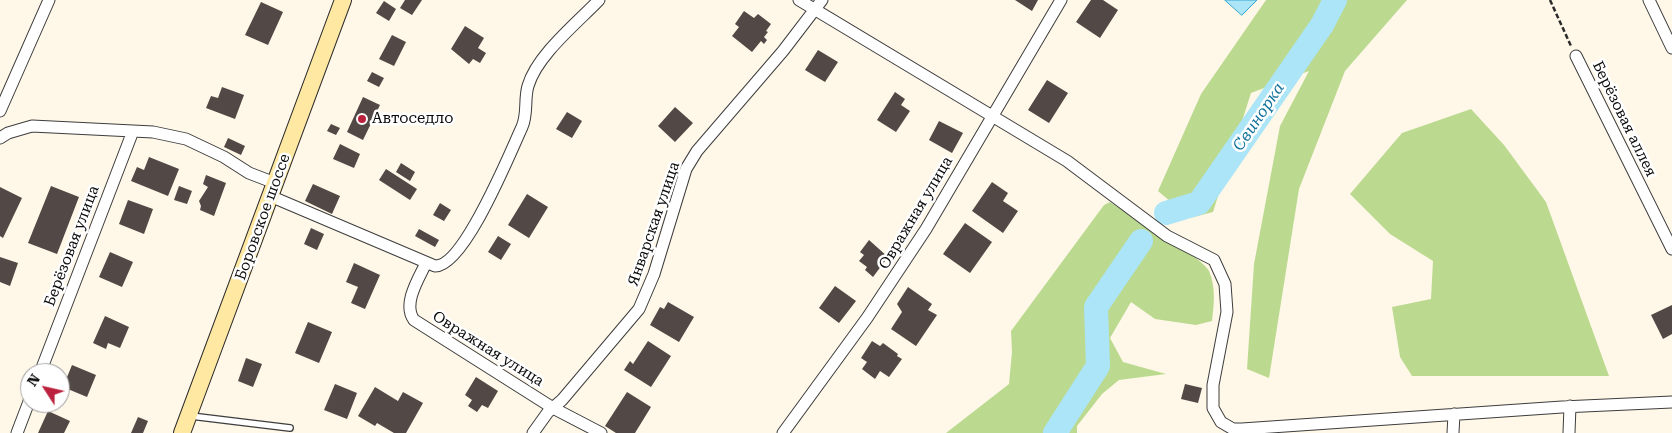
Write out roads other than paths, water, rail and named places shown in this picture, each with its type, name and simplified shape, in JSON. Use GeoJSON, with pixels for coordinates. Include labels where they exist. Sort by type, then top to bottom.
{"type":"FeatureCollection","features":[{"type":"Feature","properties":{"kind":"main road","name":"Боровское шоссе"},"geometry":{"type":"LineString","coordinates":[[182,433],[343,0]]}},
{"type":"Feature","properties":{"kind":"street"},"geometry":{"type":"LineString","coordinates":[[0,111],[49,0]]}},
{"type":"Feature","properties":{"kind":"street"},"geometry":{"type":"LineString","coordinates":[[0,138],[8,133],[32,126],[153,132],[186,139],[224,157],[249,172],[272,190],[431,265],[448,263],[484,208],[525,120],[528,86],[540,62],[599,0]]}},
{"type":"Feature","properties":{"kind":"street"},"geometry":{"type":"LineString","coordinates":[[799,0],[819,5],[991,116],[1078,168],[1167,236],[1214,260],[1225,284],[1227,312],[1212,398],[1216,416],[1229,430],[1570,406],[1672,402]]}},
{"type":"Feature","properties":{"kind":"street","name":"Овражная улица"},"geometry":{"type":"LineString","coordinates":[[783,433],[867,318],[916,245],[1061,0]]}},
{"type":"Feature","properties":{"kind":"street"},"geometry":{"type":"LineString","coordinates":[[1649,0],[1672,48]]}},
{"type":"Feature","properties":{"kind":"street","name":"Январская улица"},"geometry":{"type":"LineString","coordinates":[[533,433],[540,421],[562,400],[639,309],[654,274],[686,169],[694,156],[819,5]]}},
{"type":"Feature","properties":{"kind":"street","name":"Берёзовая аллея"},"geometry":{"type":"LineString","coordinates":[[1576,56],[1672,249]]}},
{"type":"Feature","properties":{"kind":"street","name":"Берёзовая улица"},"geometry":{"type":"LineString","coordinates":[[44,363],[133,131]]}},
{"type":"Feature","properties":{"kind":"street","name":"Овражная улица"},"geometry":{"type":"LineString","coordinates":[[431,265],[411,298],[409,310],[414,320],[553,408],[601,433]]}},
{"type":"Feature","properties":{"kind":"street"},"geometry":{"type":"LineString","coordinates":[[1568,433],[1570,406]]}},
{"type":"Feature","properties":{"kind":"street"},"geometry":{"type":"LineString","coordinates":[[17,433],[25,413]]}},
{"type":"Feature","properties":{"kind":"street"},"geometry":{"type":"LineString","coordinates":[[1453,433],[1454,414]]}},
{"type":"Feature","properties":{"kind":"lane"},"geometry":{"type":"LineString","coordinates":[[189,416],[290,428]]}},
{"type":"Feature","properties":{"kind":"water"},"geometry":{"type":"Polygon","coordinates":[[[1225,0],[1257,0],[1242,15],[1225,0]]]}},
{"type":"Feature","properties":{"kind":"waterway","name":"Свинорка"},"geometry":{"type":"LineString","coordinates":[[1166,213],[1199,203],[1322,25],[1335,0]]}},
{"type":"Feature","properties":{"kind":"waterway","name":"Свинорка"},"geometry":{"type":"LineString","coordinates":[[1055,433],[1098,366],[1096,307],[1141,241]]}},
{"type":"Feature","properties":{"kind":"place","name":"Автоседло"},"geometry":{"type":"Point","coordinates":[362,119]}}]}
